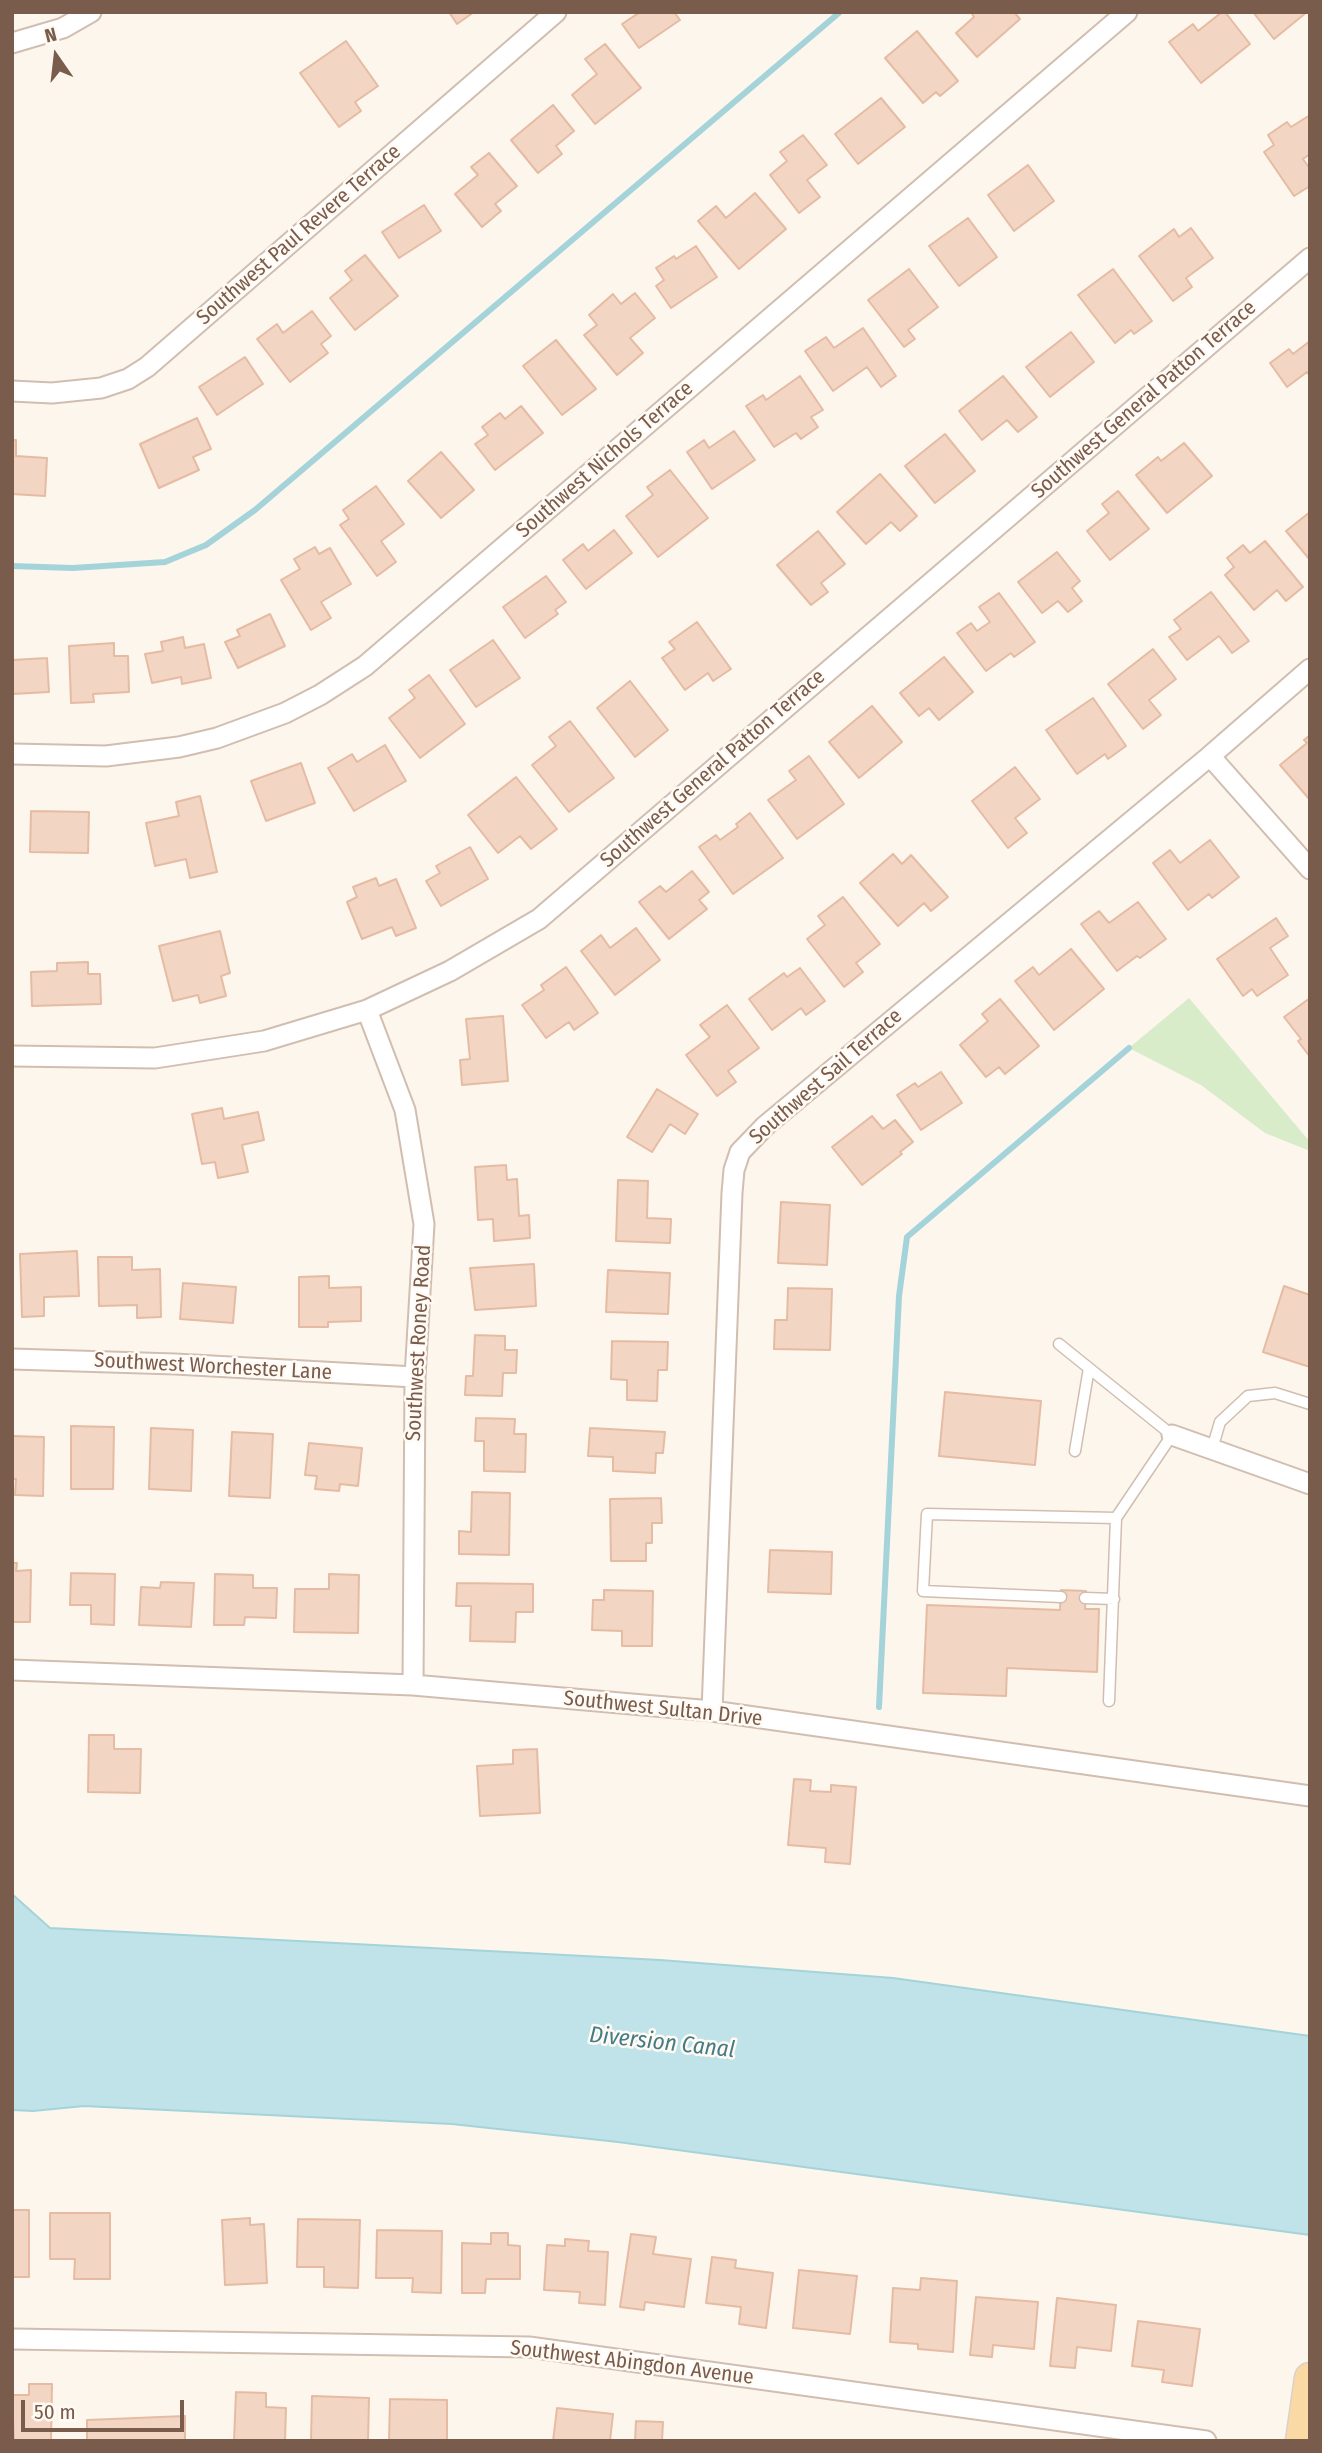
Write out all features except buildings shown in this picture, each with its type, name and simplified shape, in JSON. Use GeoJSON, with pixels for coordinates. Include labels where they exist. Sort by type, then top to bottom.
{"type":"FeatureCollection","features":[{"type":"Feature","properties":{"kind":"main road"},"geometry":{"type":"LineString","coordinates":[[1301,2441],[1310,2378]]}},
{"type":"Feature","properties":{"kind":"street"},"geometry":{"type":"LineString","coordinates":[[12,43],[63,28],[91,12]]}},
{"type":"Feature","properties":{"kind":"street","name":"Southwest Paul Revere Terrace"},"geometry":{"type":"LineString","coordinates":[[12,391],[52,393],[101,388],[128,379],[147,367],[556,12]]}},
{"type":"Feature","properties":{"kind":"street","name":"Southwest Nichols Terrace"},"geometry":{"type":"LineString","coordinates":[[12,754],[106,756],[167,749],[204,741],[257,725],[285,713],[320,695],[365,666],[1127,12]]}},
{"type":"Feature","properties":{"kind":"street","name":"Southwest General Patton Terrace"},"geometry":{"type":"LineString","coordinates":[[12,1056],[155,1058],[264,1041],[368,1010],[450,971],[539,919],[1310,258]]}},
{"type":"Feature","properties":{"kind":"street","name":"Southwest Sail Terrace"},"geometry":{"type":"LineString","coordinates":[[712,1711],[732,1193],[734,1170],[740,1152],[765,1126],[1210,756],[1310,669]]}},
{"type":"Feature","properties":{"kind":"street"},"geometry":{"type":"LineString","coordinates":[[1210,756],[1310,869]]}},
{"type":"Feature","properties":{"kind":"street","name":"Southwest Roney Road"},"geometry":{"type":"LineString","coordinates":[[368,1010],[405,1110],[424,1224],[415,1377],[413,1685]]}},
{"type":"Feature","properties":{"kind":"street","name":"Southwest Worchester Lane"},"geometry":{"type":"LineString","coordinates":[[12,1359],[175,1364],[415,1377]]}},
{"type":"Feature","properties":{"kind":"street"},"geometry":{"type":"LineString","coordinates":[[1172,1435],[1310,1484]]}},
{"type":"Feature","properties":{"kind":"street","name":"Southwest Sultan Drive"},"geometry":{"type":"LineString","coordinates":[[12,1670],[413,1685],[712,1711],[1310,1796]]}},
{"type":"Feature","properties":{"kind":"street","name":"Southwest Abingdon Avenue"},"geometry":{"type":"LineString","coordinates":[[12,2339],[529,2347],[1151,2437],[1206,2441]]}},
{"type":"Feature","properties":{"kind":"lane"},"geometry":{"type":"LineString","coordinates":[[1059,1344],[1172,1435],[1116,1518],[1109,1701]]}},
{"type":"Feature","properties":{"kind":"lane"},"geometry":{"type":"LineString","coordinates":[[1074,1451],[1089,1368]]}},
{"type":"Feature","properties":{"kind":"lane"},"geometry":{"type":"LineString","coordinates":[[1212,1449],[1220,1422],[1248,1396],[1275,1393],[1310,1404]]}},
{"type":"Feature","properties":{"kind":"lane"},"geometry":{"type":"LineString","coordinates":[[1061,1597],[923,1591],[928,1514],[1116,1518]]}},
{"type":"Feature","properties":{"kind":"lane"},"geometry":{"type":"LineString","coordinates":[[1085,1598],[1114,1600]]}},
{"type":"Feature","properties":{"kind":"green space"},"geometry":{"type":"Polygon","coordinates":[[[1189,998],[1310,1142],[1310,1151],[1265,1133],[1201,1085],[1129,1048],[1189,998]]]}},
{"type":"Feature","properties":{"kind":"water","name":"Diversion Canal"},"geometry":{"type":"Polygon","coordinates":[[[12,1894],[50,1928],[660,1960],[893,1978],[1310,2036],[1310,2235],[618,2142],[452,2124],[84,2106],[33,2111],[12,2110],[12,1894]]]}},
{"type":"Feature","properties":{"kind":"waterway"},"geometry":{"type":"LineString","coordinates":[[12,566],[73,568],[165,562],[206,545],[255,510],[840,12]]}},
{"type":"Feature","properties":{"kind":"waterway"},"geometry":{"type":"LineString","coordinates":[[879,1707],[899,1296],[907,1237],[1129,1048]]}}]}
